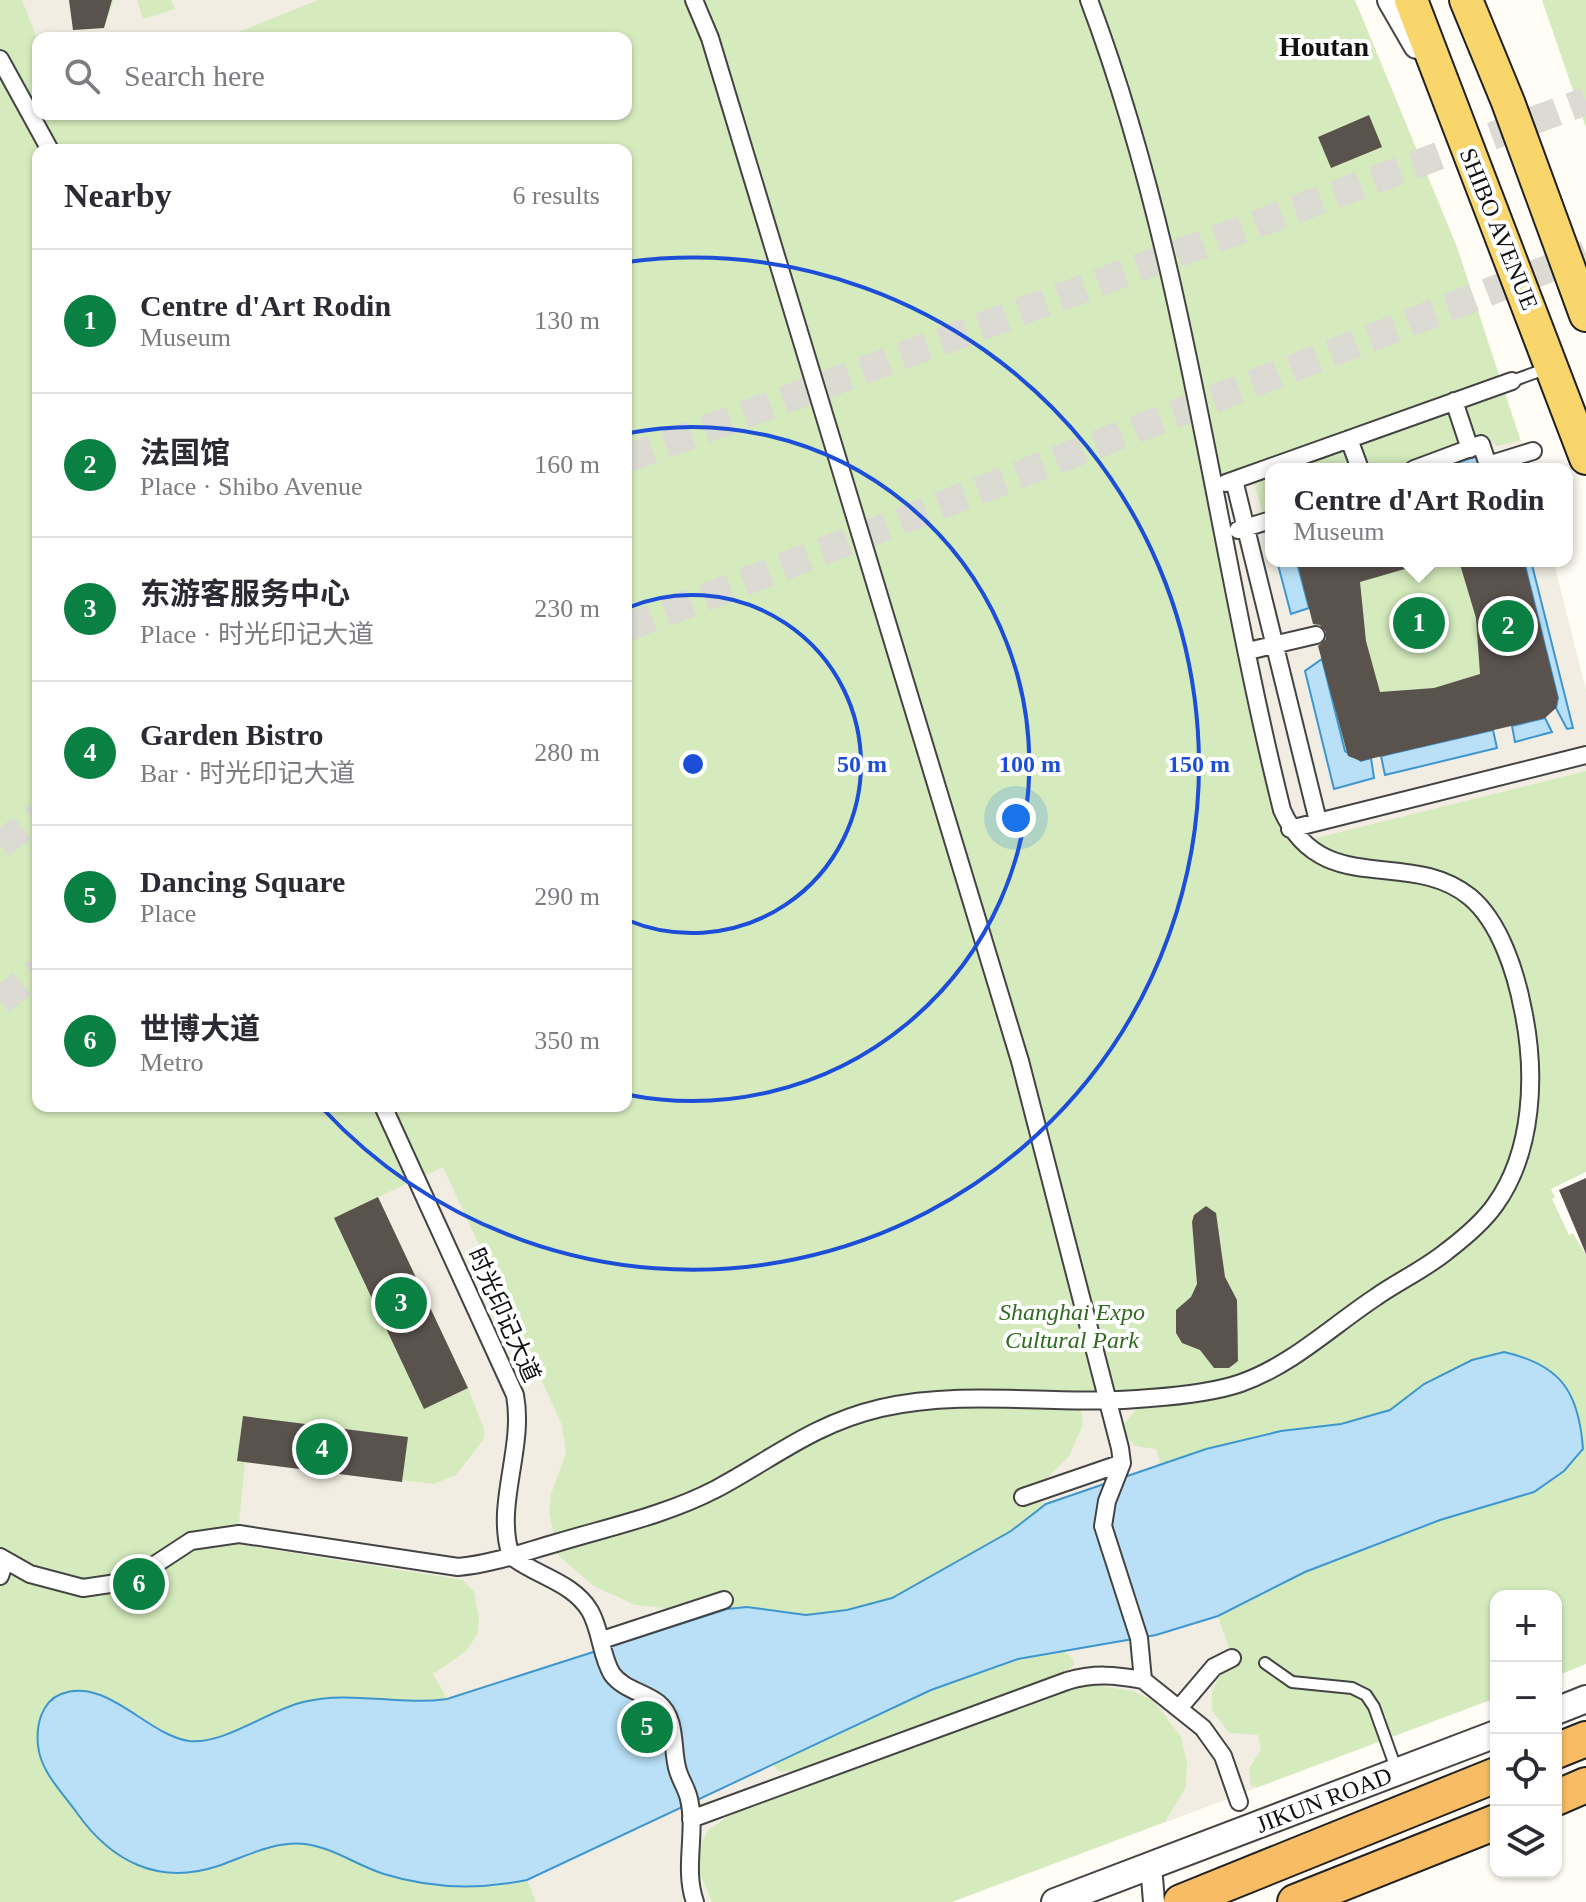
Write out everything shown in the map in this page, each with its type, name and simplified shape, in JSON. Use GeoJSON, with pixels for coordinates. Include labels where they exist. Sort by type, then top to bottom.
{"type":"FeatureCollection","features":[{"type":"Feature","properties":{"kind":"highway"},"geometry":{"type":"LineString","coordinates":[[1562,1749],[1586,1739]]}},
{"type":"Feature","properties":{"kind":"highway"},"geometry":{"type":"LineString","coordinates":[[1181,1902],[1490,1777]]}},
{"type":"Feature","properties":{"kind":"highway"},"geometry":{"type":"LineString","coordinates":[[1562,1795],[1586,1785]]}},
{"type":"Feature","properties":{"kind":"highway"},"geometry":{"type":"LineString","coordinates":[[1295,1902],[1490,1824]]}},
{"type":"Feature","properties":{"kind":"main road","name":"SHIBO AVENUE"},"geometry":{"type":"LineString","coordinates":[[1411,0],[1442,89],[1506,240],[1586,458]]}},
{"type":"Feature","properties":{"kind":"main road","name":"SHIBO AVENUE"},"geometry":{"type":"LineString","coordinates":[[1466,0],[1494,65],[1586,315]]}},
{"type":"Feature","properties":{"kind":"street"},"geometry":{"type":"LineString","coordinates":[[694,0],[732,112],[1020,1061],[1122,1463],[1107,1501],[1103,1526],[1139,1638],[1143,1680]]}},
{"type":"Feature","properties":{"kind":"street"},"geometry":{"type":"LineString","coordinates":[[2,1565],[83,1588],[130,1581],[191,1541],[239,1534],[458,1567],[511,1556],[638,1519],[714,1490],[805,1434],[880,1408],[943,1399],[1150,1398],[1240,1383],[1299,1353],[1376,1297],[1444,1254],[1481,1222],[1508,1183],[1523,1142],[1530,1098],[1530,1049],[1523,1007],[1494,926],[1471,897],[1447,883],[1340,865],[1307,847],[1290,829],[1278,794],[1182,326],[1126,104],[1089,0]]}},
{"type":"Feature","properties":{"kind":"street"},"geometry":{"type":"LineString","coordinates":[[1391,0],[1442,89]]}},
{"type":"Feature","properties":{"kind":"street"},"geometry":{"type":"LineString","coordinates":[[1478,0],[1494,65]]}},
{"type":"Feature","properties":{"kind":"street"},"geometry":{"type":"LineString","coordinates":[[0,59],[32,117]]}},
{"type":"Feature","properties":{"kind":"street"},"geometry":{"type":"LineString","coordinates":[[34,120],[47,144]]}},
{"type":"Feature","properties":{"kind":"street"},"geometry":{"type":"LineString","coordinates":[[1282,463],[1512,381]]}},
{"type":"Feature","properties":{"kind":"street"},"geometry":{"type":"LineString","coordinates":[[1454,401],[1470,449]]}},
{"type":"Feature","properties":{"kind":"street"},"geometry":{"type":"LineString","coordinates":[[1349,439],[1358,463]]}},
{"type":"Feature","properties":{"kind":"street"},"geometry":{"type":"LineString","coordinates":[[1431,463],[1481,444],[1487,463]]}},
{"type":"Feature","properties":{"kind":"street"},"geometry":{"type":"LineString","coordinates":[[1494,463],[1533,451]]}},
{"type":"Feature","properties":{"kind":"street"},"geometry":{"type":"LineString","coordinates":[[1214,488],[1265,469]]}},
{"type":"Feature","properties":{"kind":"street"},"geometry":{"type":"LineString","coordinates":[[1234,480],[1318,821]]}},
{"type":"Feature","properties":{"kind":"street"},"geometry":{"type":"LineString","coordinates":[[1223,533],[1265,522]]}},
{"type":"Feature","properties":{"kind":"street"},"geometry":{"type":"LineString","coordinates":[[1248,651],[1316,635]]}},
{"type":"Feature","properties":{"kind":"street"},"geometry":{"type":"LineString","coordinates":[[1290,829],[1586,755]]}},
{"type":"Feature","properties":{"kind":"street","name":"时光印记大道"},"geometry":{"type":"LineString","coordinates":[[386,1112],[515,1395],[519,1434],[506,1526],[511,1556]]}},
{"type":"Feature","properties":{"kind":"street"},"geometry":{"type":"LineString","coordinates":[[1023,1497],[1122,1463]]}},
{"type":"Feature","properties":{"kind":"street"},"geometry":{"type":"LineString","coordinates":[[511,1556],[529,1570],[572,1590],[588,1608],[611,1672],[622,1684],[661,1706],[675,1736],[678,1771],[690,1803],[689,1873],[695,1902]]}},
{"type":"Feature","properties":{"kind":"street"},"geometry":{"type":"LineString","coordinates":[[602,1640],[724,1600]]}},
{"type":"Feature","properties":{"kind":"street"},"geometry":{"type":"LineString","coordinates":[[1180,1707],[1214,1667],[1232,1658]]}},
{"type":"Feature","properties":{"kind":"street"},"geometry":{"type":"LineString","coordinates":[[691,1819],[1077,1678],[1111,1674],[1143,1680],[1203,1728],[1223,1756],[1239,1802]]}},
{"type":"Feature","properties":{"kind":"street"},"geometry":{"type":"LineString","coordinates":[[1562,1709],[1586,1699]]}},
{"type":"Feature","properties":{"kind":"street","name":"JIKUN ROAD"},"geometry":{"type":"LineString","coordinates":[[1055,1902],[1490,1736]]}},
{"type":"Feature","properties":{"kind":"street"},"geometry":{"type":"LineString","coordinates":[[1151,1865],[1154,1902]]}},
{"type":"Feature","properties":{"kind":"lane"},"geometry":{"type":"LineString","coordinates":[[1512,381],[1553,366]]}},
{"type":"Feature","properties":{"kind":"lane"},"geometry":{"type":"LineString","coordinates":[[1265,1663],[1292,1682],[1352,1688],[1366,1695],[1374,1707],[1398,1773]]}},
{"type":"Feature","properties":{"kind":"green space","name":"Shanghai Expo Cultural Park"},"geometry":{"type":"Polygon","coordinates":[[[0,0],[1355,0],[1457,247],[1528,463],[1265,463],[1265,567],[1555,567],[1586,691],[1586,1172],[1551,1189],[1555,1197],[1552,1199],[1569,1235],[1573,1233],[1586,1255],[1586,1664],[1562,1674],[1562,1590],[1490,1590],[1490,1700],[952,1902],[0,1902],[0,0]]]}},
{"type":"Feature","properties":{"kind":"green space"},"geometry":{"type":"Polygon","coordinates":[[[1542,0],[1586,0],[1586,128],[1542,0]]]}},
{"type":"Feature","properties":{"kind":"shaded area"},"geometry":{"type":"Polygon","coordinates":[[[22,0],[69,0],[74,30],[104,28],[114,0],[137,0],[143,19],[175,9],[171,0],[318,0],[239,32],[34,32],[22,0]]]}},
{"type":"Feature","properties":{"kind":"shaded area"},"geometry":{"type":"Polygon","coordinates":[[[1481,435],[1497,446],[1522,440],[1528,463],[1479,463],[1476,456],[1457,463],[1406,463],[1481,435]]]}},
{"type":"Feature","properties":{"kind":"shaded area"},"geometry":{"type":"Polygon","coordinates":[[[1250,466],[1265,515],[1265,567],[1278,567],[1290,613],[1309,608],[1322,659],[1334,789],[1374,778],[1371,758],[1381,756],[1384,775],[1497,747],[1493,730],[1512,726],[1515,742],[1551,733],[1545,718],[1556,708],[1567,729],[1572,728],[1532,567],[1555,567],[1586,691],[1586,771],[1308,840],[1286,805],[1220,477],[1250,466]]]}},
{"type":"Feature","properties":{"kind":"shaded area"},"geometry":{"type":"Polygon","coordinates":[[[443,1167],[562,1425],[566,1453],[551,1494],[549,1512],[558,1555],[594,1586],[635,1605],[673,1609],[721,1594],[727,1609],[718,1615],[768,1760],[780,1772],[790,1771],[797,1789],[740,1809],[708,1830],[700,1846],[698,1869],[712,1902],[536,1902],[527,1880],[544,1870],[433,1674],[466,1651],[477,1635],[479,1620],[474,1592],[463,1580],[237,1544],[245,1462],[434,1484],[456,1475],[483,1440],[485,1432],[468,1388],[378,1197],[443,1167]]]}},
{"type":"Feature","properties":{"kind":"shaded area"},"geometry":{"type":"Polygon","coordinates":[[[1138,1407],[1124,1424],[1124,1433],[1135,1446],[1156,1449],[1160,1462],[1157,1466],[1208,1616],[1218,1616],[1235,1666],[1219,1676],[1212,1692],[1212,1710],[1229,1733],[1258,1735],[1261,1750],[1249,1768],[1251,1786],[1259,1787],[1165,1822],[1186,1787],[1187,1762],[1181,1737],[1154,1701],[1133,1691],[1089,1684],[1064,1674],[1074,1665],[1073,1659],[1065,1652],[1056,1503],[1024,1502],[1069,1456],[1083,1425],[1081,1410],[1138,1407]]]}},
{"type":"Feature","properties":{"kind":"water"},"geometry":{"type":"Polygon","coordinates":[[[1477,456],[1479,463],[1457,463],[1477,456]]]}},
{"type":"Feature","properties":{"kind":"water"},"geometry":{"type":"Polygon","coordinates":[[[1279,567],[1298,567],[1309,608],[1291,614],[1279,567]]]}},
{"type":"Feature","properties":{"kind":"water"},"geometry":{"type":"Polygon","coordinates":[[[1525,567],[1533,567],[1573,728],[1567,729],[1556,708],[1558,698],[1525,567]]]}},
{"type":"Feature","properties":{"kind":"water"},"geometry":{"type":"Polygon","coordinates":[[[1322,659],[1345,751],[1361,761],[1371,758],[1374,778],[1334,789],[1305,671],[1322,659]]]}},
{"type":"Feature","properties":{"kind":"water"},"geometry":{"type":"Polygon","coordinates":[[[1545,718],[1552,732],[1515,742],[1512,726],[1545,718]]]}},
{"type":"Feature","properties":{"kind":"water"},"geometry":{"type":"Polygon","coordinates":[[[1493,730],[1497,748],[1385,775],[1381,756],[1493,730]]]}},
{"type":"Feature","properties":{"kind":"water"},"geometry":{"type":"Polygon","coordinates":[[[1504,1352],[1553,1373],[1571,1397],[1581,1429],[1583,1449],[1564,1471],[1534,1492],[1440,1520],[1305,1572],[1218,1616],[1156,1635],[1018,1659],[931,1690],[527,1880],[473,1886],[420,1883],[384,1874],[326,1849],[305,1844],[271,1847],[196,1871],[156,1871],[121,1856],[90,1830],[53,1781],[40,1755],[38,1730],[41,1715],[49,1703],[61,1694],[78,1691],[94,1693],[110,1699],[173,1737],[203,1741],[231,1733],[303,1702],[339,1697],[411,1701],[447,1699],[727,1609],[747,1607],[806,1615],[847,1610],[892,1598],[1011,1531],[1046,1504],[1206,1449],[1281,1431],[1341,1424],[1390,1410],[1424,1384],[1472,1360],[1504,1352]]]}},
{"type":"Feature","properties":{"kind":"building"},"geometry":{"type":"Polygon","coordinates":[[[69,0],[112,0],[104,28],[73,30],[69,0]]]}},
{"type":"Feature","properties":{"kind":"building"},"geometry":{"type":"Polygon","coordinates":[[[1369,115],[1382,147],[1331,168],[1318,137],[1369,115]]]}},
{"type":"Feature","properties":{"kind":"building"},"geometry":{"type":"Polygon","coordinates":[[[1299,567],[1412,567],[1360,582],[1366,641],[1380,692],[1434,688],[1480,674],[1476,618],[1461,567],[1525,567],[1558,698],[1556,708],[1545,718],[1361,761],[1348,756],[1318,646],[1326,639],[1326,632],[1320,625],[1313,624],[1299,567]]]}},
{"type":"Feature","properties":{"kind":"building"},"geometry":{"type":"Polygon","coordinates":[[[1586,1178],[1586,1254],[1559,1190],[1586,1178]]]}},
{"type":"Feature","properties":{"kind":"building"},"geometry":{"type":"Polygon","coordinates":[[[378,1197],[468,1388],[424,1409],[334,1218],[378,1197]]]}},
{"type":"Feature","properties":{"kind":"building"},"geometry":{"type":"Polygon","coordinates":[[[1206,1206],[1216,1213],[1225,1277],[1237,1300],[1238,1361],[1229,1368],[1214,1368],[1200,1350],[1182,1343],[1176,1333],[1176,1310],[1191,1297],[1197,1284],[1192,1222],[1194,1215],[1206,1206]]]}},
{"type":"Feature","properties":{"kind":"building"},"geometry":{"type":"Polygon","coordinates":[[[243,1416],[408,1437],[402,1482],[237,1461],[243,1416]]]}},
{"type":"Feature","properties":{"kind":"tunnel"},"geometry":{"type":"LineString","coordinates":[[632,457],[1586,101]]}},
{"type":"Feature","properties":{"kind":"tunnel"},"geometry":{"type":"LineString","coordinates":[[632,626],[1586,254]]}},
{"type":"Feature","properties":{"kind":"tunnel"},"geometry":{"type":"LineString","coordinates":[[0,845],[32,821]]}},
{"type":"Feature","properties":{"kind":"tunnel"},"geometry":{"type":"LineString","coordinates":[[0,1001],[32,976]]}},
{"type":"Feature","properties":{"kind":"place","name":"Centre d'Art Rodin"},"geometry":{"type":"Point","coordinates":[1419,623]}},
{"type":"Feature","properties":{"kind":"place","name":"法国馆"},"geometry":{"type":"Point","coordinates":[1508,626]}},
{"type":"Feature","properties":{"kind":"place","name":"东游客服务中心"},"geometry":{"type":"Point","coordinates":[401,1303]}},
{"type":"Feature","properties":{"kind":"place","name":"Garden Bistro"},"geometry":{"type":"Point","coordinates":[322,1449]}},
{"type":"Feature","properties":{"kind":"place","name":"世博大道"},"geometry":{"type":"Point","coordinates":[139,1584]}},
{"type":"Feature","properties":{"kind":"place","name":"Dancing Square"},"geometry":{"type":"Point","coordinates":[647,1727]}},
{"type":"Feature","properties":{"kind":"district","name":"Houtan"},"geometry":{"type":"Point","coordinates":[1324,46]}}]}
